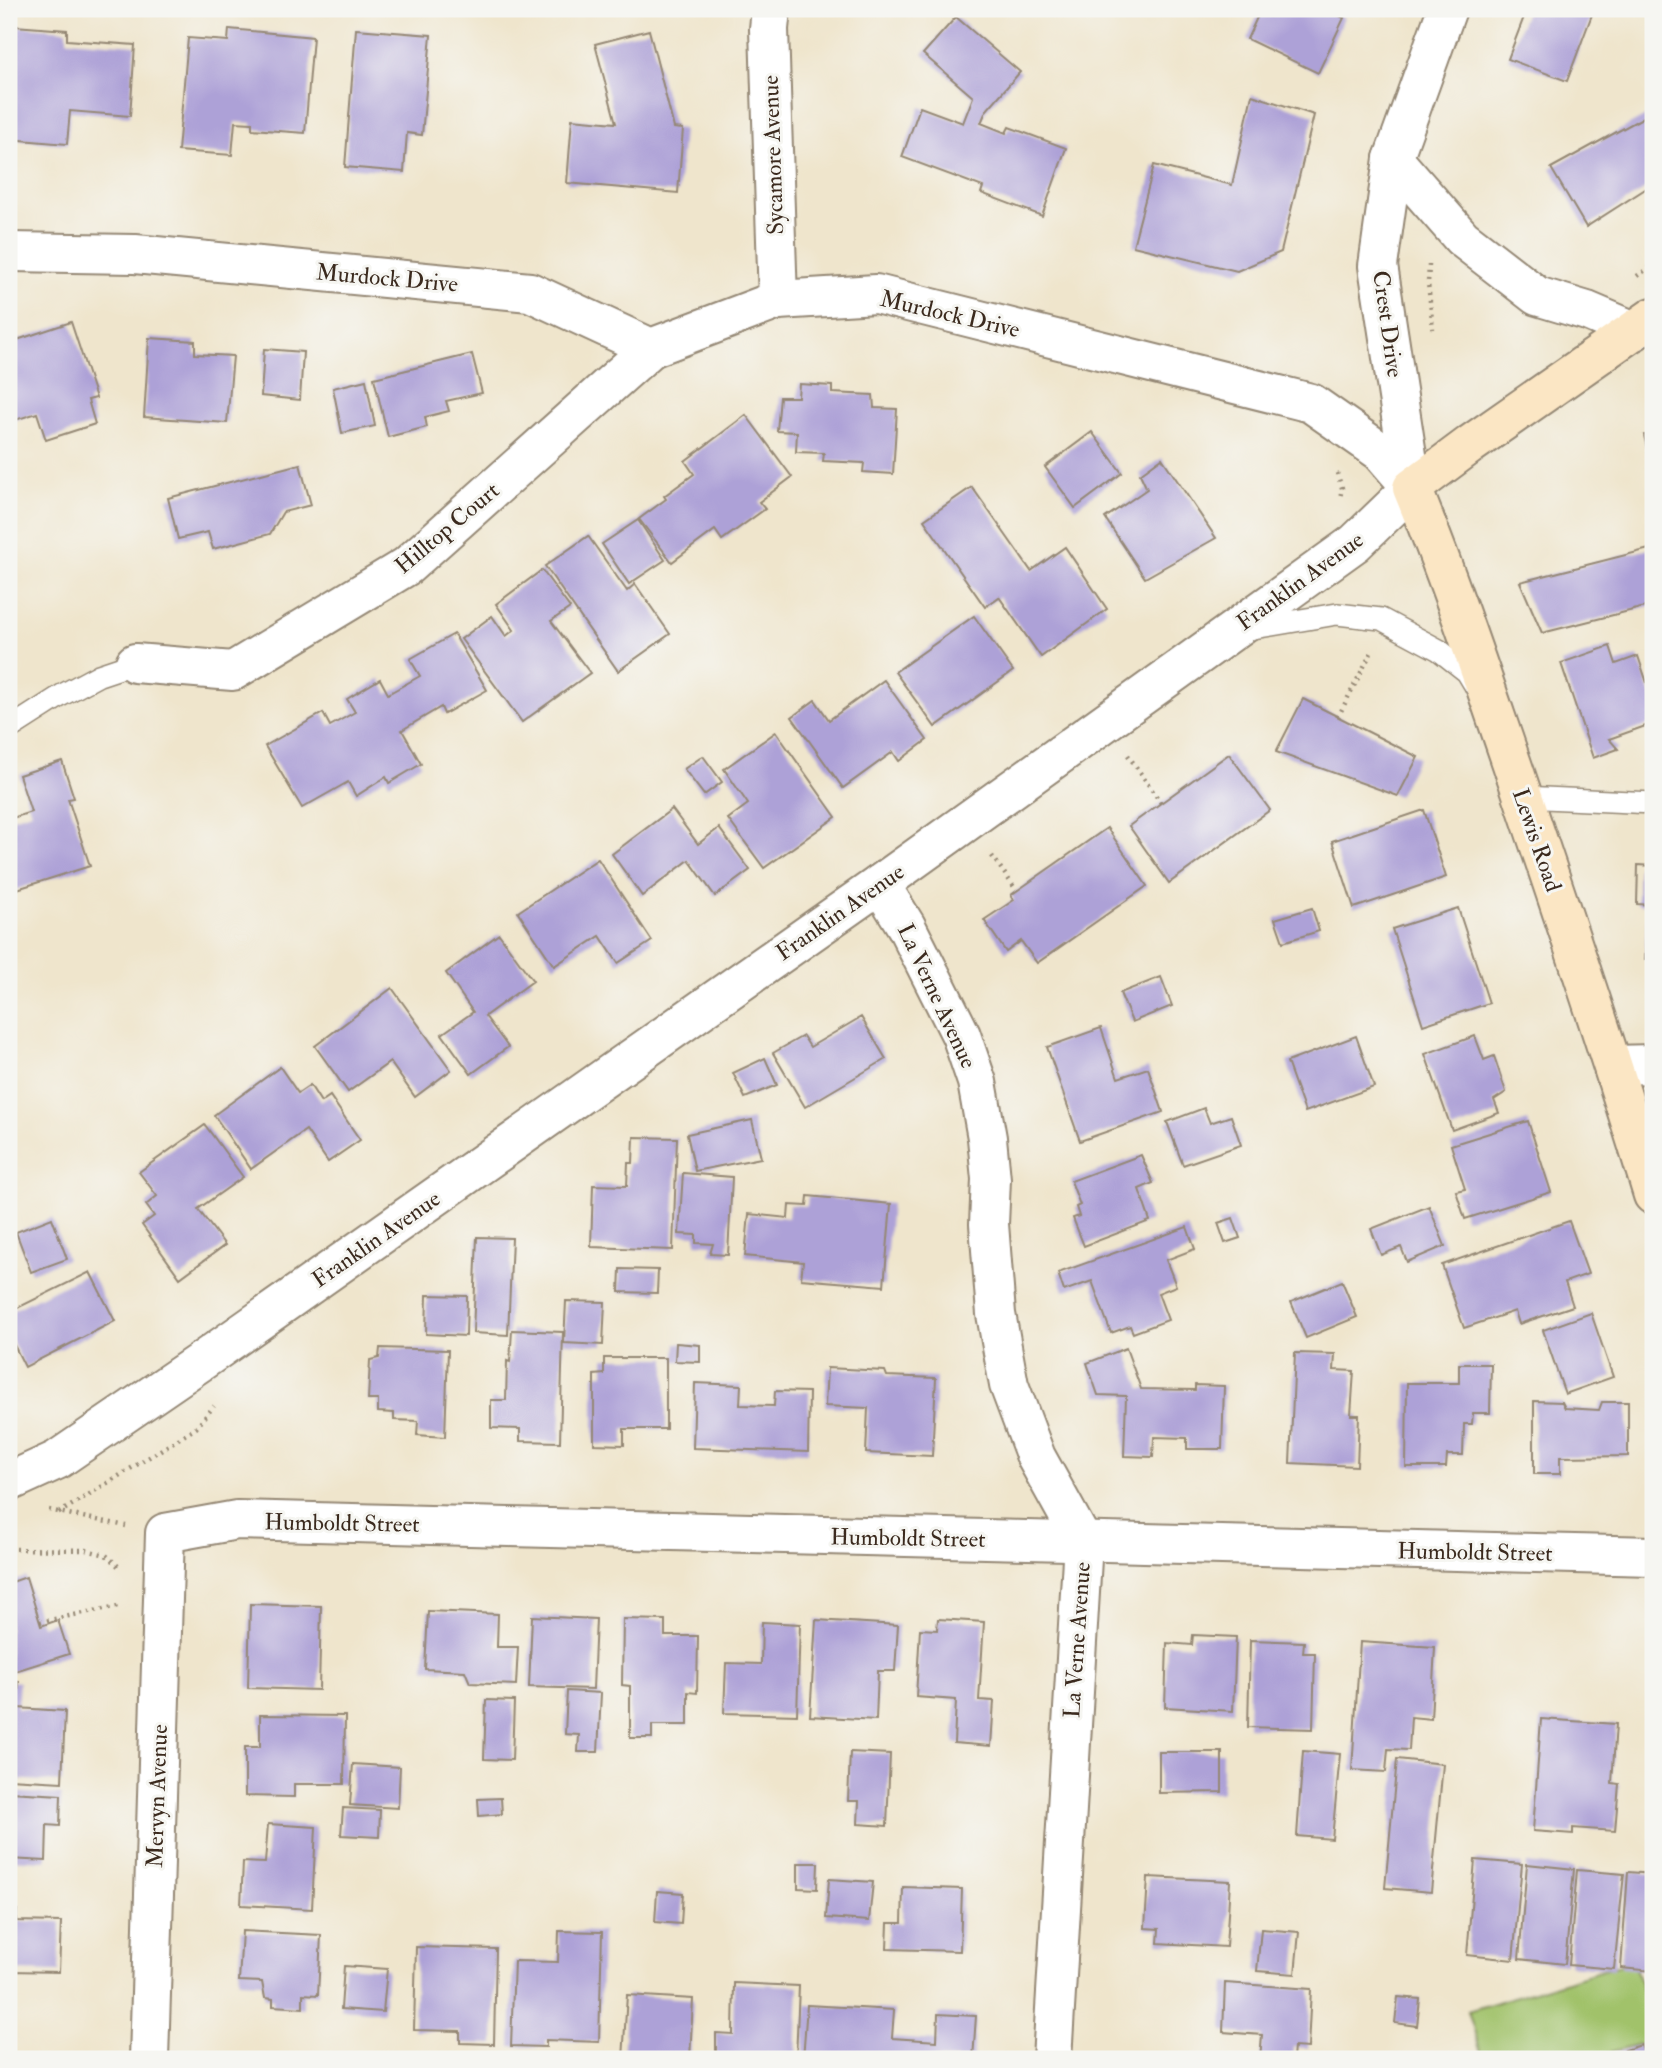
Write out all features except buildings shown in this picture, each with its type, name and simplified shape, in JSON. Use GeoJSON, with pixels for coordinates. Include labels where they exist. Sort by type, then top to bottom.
{"type":"FeatureCollection","features":[{"type":"Feature","properties":{"kind":"main road","name":"Franklin Avenue"},"geometry":{"type":"LineString","coordinates":[[1412,488],[1643,324]]}},
{"type":"Feature","properties":{"kind":"main road","name":"Lewis Road"},"geometry":{"type":"LineString","coordinates":[[1412,488],[1438,552],[1523,797],[1613,1065],[1653,1195]]}},
{"type":"Feature","properties":{"kind":"street","name":"Crest Drive"},"geometry":{"type":"LineString","coordinates":[[1412,488],[1378,266],[1393,159],[1447,9]]}},
{"type":"Feature","properties":{"kind":"street","name":"Sycamore Avenue"},"geometry":{"type":"LineString","coordinates":[[778,300],[780,15]]}},
{"type":"Feature","properties":{"kind":"street"},"geometry":{"type":"LineString","coordinates":[[1393,159],[1462,238],[1537,296],[1643,324]]}},
{"type":"Feature","properties":{"kind":"street","name":"Murdock Drive"},"geometry":{"type":"LineString","coordinates":[[9,252],[135,254],[530,292],[652,348],[778,300],[876,294],[1311,403],[1381,452],[1412,488]]}},
{"type":"Feature","properties":{"kind":"street","name":"Hilltop Court"},"geometry":{"type":"LineString","coordinates":[[135,663],[233,671],[407,566],[652,348]]}},
{"type":"Feature","properties":{"kind":"street","name":"Franklin Avenue"},"geometry":{"type":"LineString","coordinates":[[9,1482],[57,1460],[198,1364],[880,884],[1355,543],[1412,488]]}},
{"type":"Feature","properties":{"kind":"street","name":"La Verne Avenue"},"geometry":{"type":"LineString","coordinates":[[880,884],[906,926],[961,1035],[977,1082],[991,1179],[989,1224],[996,1314],[1009,1385],[1036,1457],[1083,1542],[1052,2059]]}},
{"type":"Feature","properties":{"kind":"street"},"geometry":{"type":"LineString","coordinates":[[1613,1065],[1653,1064]]}},
{"type":"Feature","properties":{"kind":"street","name":"Humboldt Street"},"geometry":{"type":"LineString","coordinates":[[165,1533],[237,1520],[1653,1556]]}},
{"type":"Feature","properties":{"kind":"street","name":"Mervyn Avenue"},"geometry":{"type":"LineString","coordinates":[[149,2059],[165,1533]]}},
{"type":"Feature","properties":{"kind":"lane"},"geometry":{"type":"LineString","coordinates":[[1231,632],[1337,614],[1381,619],[1438,650],[1467,672],[1494,713]]}},
{"type":"Feature","properties":{"kind":"lane"},"geometry":{"type":"LineString","coordinates":[[9,729],[99,675],[135,663]]}},
{"type":"Feature","properties":{"kind":"lane"},"geometry":{"type":"LineString","coordinates":[[1523,797],[1653,803]]}},
{"type":"Feature","properties":{"kind":"path"},"geometry":{"type":"LineString","coordinates":[[1430,257],[1428,283],[1434,334]]}},
{"type":"Feature","properties":{"kind":"path"},"geometry":{"type":"LineString","coordinates":[[1338,717],[1373,650]]}},
{"type":"Feature","properties":{"kind":"path"},"geometry":{"type":"LineString","coordinates":[[1125,751],[1161,803]]}},
{"type":"Feature","properties":{"kind":"path"},"geometry":{"type":"LineString","coordinates":[[987,850],[1017,891]]}},
{"type":"Feature","properties":{"kind":"path"},"geometry":{"type":"LineString","coordinates":[[59,1513],[196,1428],[222,1397]]}},
{"type":"Feature","properties":{"kind":"path"},"geometry":{"type":"LineString","coordinates":[[47,1509],[165,1533]]}},
{"type":"Feature","properties":{"kind":"path"},"geometry":{"type":"LineString","coordinates":[[9,1549],[86,1550],[106,1555],[118,1566]]}},
{"type":"Feature","properties":{"kind":"path"},"geometry":{"type":"LineString","coordinates":[[40,1622],[118,1606]]}},
{"type":"Feature","properties":{"kind":"green space"},"geometry":{"type":"Polygon","coordinates":[[[1633,1961],[1653,2026],[1653,2040],[1586,2059],[1483,2059],[1468,2011],[1633,1961]]]}}]}
